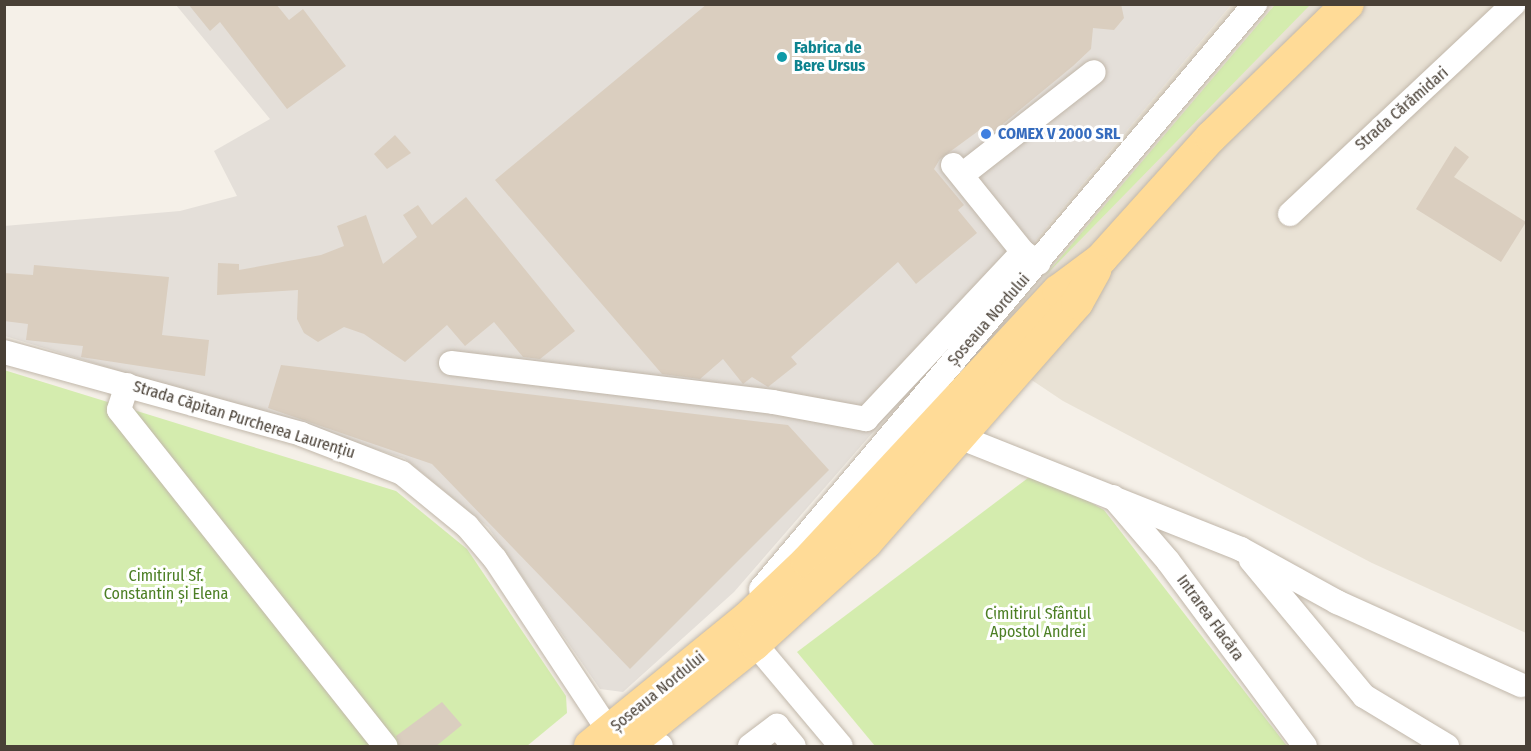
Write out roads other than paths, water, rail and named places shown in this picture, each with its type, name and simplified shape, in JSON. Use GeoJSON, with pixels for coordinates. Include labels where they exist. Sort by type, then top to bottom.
{"type":"FeatureCollection","features":[{"type":"Feature","properties":{"kind":"main road","name":"Șoseaua Nordului"},"geometry":{"type":"LineString","coordinates":[[625,742],[725,636],[871,496],[1058,291],[1101,259],[1211,137],[1348,4]]}},
{"type":"Feature","properties":{"kind":"main road","name":"Șoseaua Nordului"},"geometry":{"type":"LineString","coordinates":[[625,742],[755,644],[867,543],[962,438],[1077,303],[1101,259]]}},
{"type":"Feature","properties":{"kind":"street","name":"Șoseaua Nordului"},"geometry":{"type":"LineString","coordinates":[[725,636],[1031,257],[1255,4]]}},
{"type":"Feature","properties":{"kind":"street","name":"Strada Cărămidari"},"geometry":{"type":"LineString","coordinates":[[1290,214],[1514,4]]}},
{"type":"Feature","properties":{"kind":"street"},"geometry":{"type":"LineString","coordinates":[[451,363],[774,402],[866,419],[1031,257],[957,170],[1094,72]]}},
{"type":"Feature","properties":{"kind":"street","name":"Strada Căpitan Purcherea Laurențiu"},"geometry":{"type":"LineString","coordinates":[[4,352],[301,434],[411,480],[467,526],[495,559],[625,742]]}},
{"type":"Feature","properties":{"kind":"street"},"geometry":{"type":"LineString","coordinates":[[127,385],[119,410],[384,747]]}},
{"type":"Feature","properties":{"kind":"street"},"geometry":{"type":"LineString","coordinates":[[962,438],[1109,493],[1241,549],[1337,602],[1521,685]]}},
{"type":"Feature","properties":{"kind":"street","name":"Intrarea Flacăra"},"geometry":{"type":"LineString","coordinates":[[1109,493],[1168,561],[1305,747]]}},
{"type":"Feature","properties":{"kind":"street"},"geometry":{"type":"LineString","coordinates":[[1241,549],[1364,696],[1447,747]]}},
{"type":"Feature","properties":{"kind":"street"},"geometry":{"type":"LineString","coordinates":[[755,644],[841,747]]}},
{"type":"Feature","properties":{"kind":"street"},"geometry":{"type":"LineString","coordinates":[[750,747],[777,726],[794,747]]}},
{"type":"Feature","properties":{"kind":"street"},"geometry":{"type":"LineString","coordinates":[[801,747],[825,727]]}},
{"type":"Feature","properties":{"kind":"place","name":"Fabrica de Bere Ursus"},"geometry":{"type":"Point","coordinates":[782,57]}},
{"type":"Feature","properties":{"kind":"place","name":"COMEX V 2000 SRL"},"geometry":{"type":"Point","coordinates":[986,134]}},
{"type":"Feature","properties":{"kind":"park label","name":"Cimitirul Sf. Constantin și Elena"},"geometry":{"type":"Point","coordinates":[166,585]}},
{"type":"Feature","properties":{"kind":"park label","name":"Cimitirul Sfântul Apostol Andrei"},"geometry":{"type":"Point","coordinates":[1038,623]}}]}
